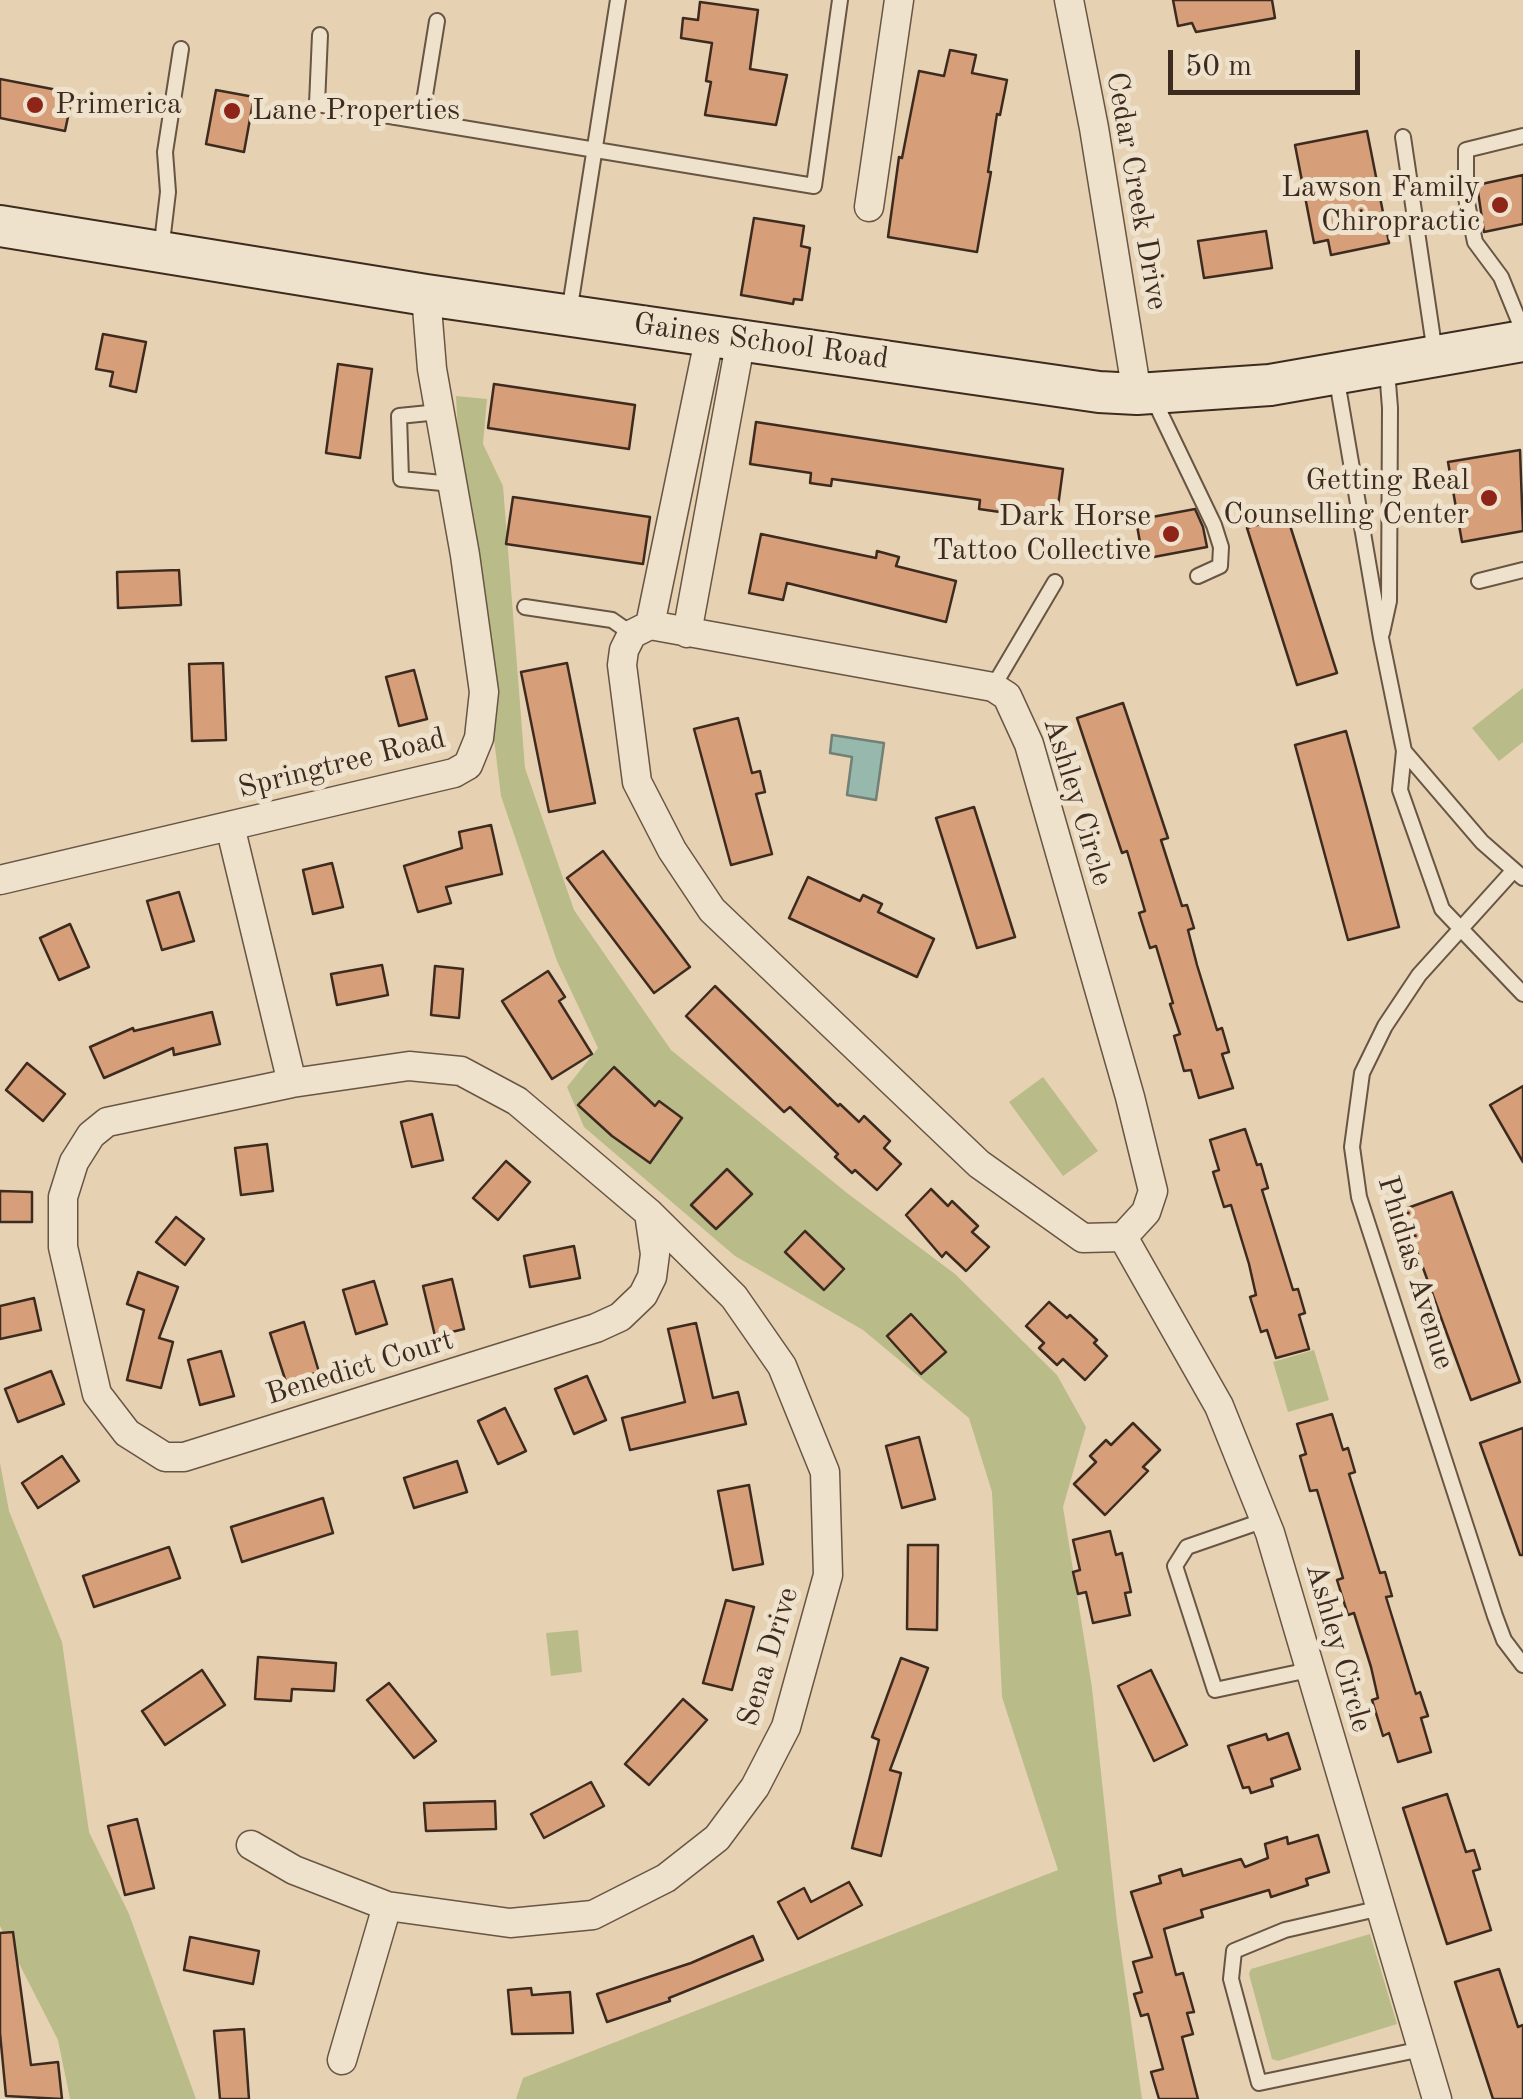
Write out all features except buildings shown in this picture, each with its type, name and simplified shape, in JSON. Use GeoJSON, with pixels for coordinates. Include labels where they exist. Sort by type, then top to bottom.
{"type":"FeatureCollection","features":[{"type":"Feature","properties":{"kind":"main road","name":"Gaines School Road"},"geometry":{"type":"LineString","coordinates":[[0,226],[426,294],[1099,392],[1143,394],[1270,385],[1523,341]]}},
{"type":"Feature","properties":{"kind":"street"},"geometry":{"type":"LineString","coordinates":[[869,207],[899,0]]}},
{"type":"Feature","properties":{"kind":"street","name":"Cedar Creek Drive"},"geometry":{"type":"LineString","coordinates":[[1069,0],[1143,394]]}},
{"type":"Feature","properties":{"kind":"street","name":"Springtree Road"},"geometry":{"type":"LineString","coordinates":[[0,880],[454,773],[468,765],[479,738],[484,692],[432,369],[426,294]]}},
{"type":"Feature","properties":{"kind":"street"},"geometry":{"type":"LineString","coordinates":[[726,337],[641,630],[624,650],[622,665],[637,782],[672,850],[712,910],[979,1164],[1083,1238],[1123,1236]]}},
{"type":"Feature","properties":{"kind":"street"},"geometry":{"type":"LineString","coordinates":[[686,633],[726,337]]}},
{"type":"Feature","properties":{"kind":"street"},"geometry":{"type":"LineString","coordinates":[[641,630],[686,633],[994,687]]}},
{"type":"Feature","properties":{"kind":"street","name":"Ashley Circle"},"geometry":{"type":"LineString","coordinates":[[994,687],[1014,706],[1028,744],[1130,1098],[1153,1192],[1146,1212],[1123,1236],[1220,1406],[1265,1520],[1437,2099]]}},
{"type":"Feature","properties":{"kind":"street"},"geometry":{"type":"LineString","coordinates":[[230,826],[292,1083]]}},
{"type":"Feature","properties":{"kind":"street","name":"Benedict Court"},"geometry":{"type":"LineString","coordinates":[[410,1066],[462,1071],[517,1101],[649,1213],[655,1254],[652,1277],[643,1295],[620,1317],[578,1334],[184,1457],[165,1457],[126,1433],[96,1394],[63,1247],[63,1197],[74,1162],[106,1122],[292,1083],[410,1066]]}},
{"type":"Feature","properties":{"kind":"street","name":"Sena Drive"},"geometry":{"type":"LineString","coordinates":[[251,1844],[294,1870],[387,1906],[510,1923],[593,1914],[666,1878],[716,1838],[755,1787],[786,1727],[828,1575],[825,1472],[782,1366],[734,1297],[649,1213]]}},
{"type":"Feature","properties":{"kind":"street"},"geometry":{"type":"LineString","coordinates":[[342,2060],[387,1906]]}},
{"type":"Feature","properties":{"kind":"lane"},"geometry":{"type":"LineString","coordinates":[[569,314],[618,0]]}},
{"type":"Feature","properties":{"kind":"lane"},"geometry":{"type":"LineString","coordinates":[[320,34],[317,104],[814,186],[840,0]]}},
{"type":"Feature","properties":{"kind":"lane"},"geometry":{"type":"LineString","coordinates":[[421,120],[437,21]]}},
{"type":"Feature","properties":{"kind":"lane"},"geometry":{"type":"LineString","coordinates":[[161,251],[168,192],[165,152],[181,49]]}},
{"type":"Feature","properties":{"kind":"lane"},"geometry":{"type":"LineString","coordinates":[[1523,136],[1466,150],[1466,198],[1476,242],[1501,277],[1523,331]]}},
{"type":"Feature","properties":{"kind":"lane"},"geometry":{"type":"LineString","coordinates":[[1403,137],[1436,357]]}},
{"type":"Feature","properties":{"kind":"lane"},"geometry":{"type":"LineString","coordinates":[[1380,638],[1389,601],[1387,366]]}},
{"type":"Feature","properties":{"kind":"lane"},"geometry":{"type":"LineString","coordinates":[[1336,376],[1380,638],[1404,751],[1400,790],[1442,908],[1523,994]]}},
{"type":"Feature","properties":{"kind":"lane"},"geometry":{"type":"LineString","coordinates":[[1143,394],[1214,525],[1221,547],[1220,566],[1198,576]]}},
{"type":"Feature","properties":{"kind":"lane"},"geometry":{"type":"LineString","coordinates":[[439,412],[400,416],[402,480],[452,484]]}},
{"type":"Feature","properties":{"kind":"lane"},"geometry":{"type":"LineString","coordinates":[[1479,581],[1523,570]]}},
{"type":"Feature","properties":{"kind":"lane"},"geometry":{"type":"LineString","coordinates":[[994,687],[1056,582]]}},
{"type":"Feature","properties":{"kind":"lane"},"geometry":{"type":"LineString","coordinates":[[526,607],[612,620],[641,630]]}},
{"type":"Feature","properties":{"kind":"lane"},"geometry":{"type":"LineString","coordinates":[[1404,751],[1482,842],[1518,874]]}},
{"type":"Feature","properties":{"kind":"lane","name":"Phidias Avenue"},"geometry":{"type":"LineString","coordinates":[[1518,874],[1419,975],[1385,1026],[1362,1073],[1352,1147],[1359,1196],[1495,1616],[1504,1640],[1522,1666]]}},
{"type":"Feature","properties":{"kind":"lane"},"geometry":{"type":"LineString","coordinates":[[1265,1520],[1187,1546],[1175,1566],[1215,1690],[1310,1670]]}},
{"type":"Feature","properties":{"kind":"lane"},"geometry":{"type":"LineString","coordinates":[[1381,1908],[1285,1930],[1234,1952],[1231,1979],[1259,2083],[1422,2049]]}},
{"type":"Feature","properties":{"kind":"green space"},"geometry":{"type":"Polygon","coordinates":[[[456,396],[487,399],[483,444],[503,486],[525,768],[574,910],[671,1050],[847,1193],[955,1274],[1057,1375],[1086,1427],[1063,1507],[1092,1688],[1117,1922],[1142,2099],[516,2099],[523,2078],[1058,1870],[1002,1697],[992,1492],[969,1418],[863,1330],[735,1256],[584,1127],[567,1087],[598,1048],[557,961],[501,796],[459,453],[456,396]]]}},
{"type":"Feature","properties":{"kind":"green space"},"geometry":{"type":"Polygon","coordinates":[[[1523,688],[1523,742],[1499,761],[1472,728],[1523,688]]]}},
{"type":"Feature","properties":{"kind":"green space"},"geometry":{"type":"Polygon","coordinates":[[[1043,1077],[1098,1151],[1063,1176],[1009,1102],[1043,1077]]]}},
{"type":"Feature","properties":{"kind":"green space"},"geometry":{"type":"Polygon","coordinates":[[[1314,1350],[1329,1400],[1288,1412],[1273,1362],[1314,1350]]]}},
{"type":"Feature","properties":{"kind":"green space"},"geometry":{"type":"Polygon","coordinates":[[[0,1463],[9,1511],[62,1642],[89,1832],[129,1914],[196,2099],[70,2099],[58,2040],[0,1926],[0,1463]]]}},
{"type":"Feature","properties":{"kind":"green space"},"geometry":{"type":"Polygon","coordinates":[[[578,1630],[582,1672],[551,1676],[546,1633],[578,1630]]]}},
{"type":"Feature","properties":{"kind":"green space"},"geometry":{"type":"Polygon","coordinates":[[[1370,1934],[1397,2024],[1278,2061],[1272,2059],[1249,1974],[1251,1969],[1370,1934]]]}},
{"type":"Feature","properties":{"kind":"water"},"geometry":{"type":"Polygon","coordinates":[[[832,735],[884,743],[876,800],[847,795],[852,757],[830,753],[832,735]]]}},
{"type":"Feature","properties":{"kind":"place","name":"Primerica"},"geometry":{"type":"Point","coordinates":[35,105]}},
{"type":"Feature","properties":{"kind":"place","name":"Lane Properties"},"geometry":{"type":"Point","coordinates":[232,111]}},
{"type":"Feature","properties":{"kind":"place","name":"Lawson Family Chiropractic"},"geometry":{"type":"Point","coordinates":[1500,205]}},
{"type":"Feature","properties":{"kind":"place","name":"Getting Real Counselling Center"},"geometry":{"type":"Point","coordinates":[1489,498]}},
{"type":"Feature","properties":{"kind":"place","name":"Dark Horse Tattoo Collective"},"geometry":{"type":"Point","coordinates":[1171,534]}}]}
